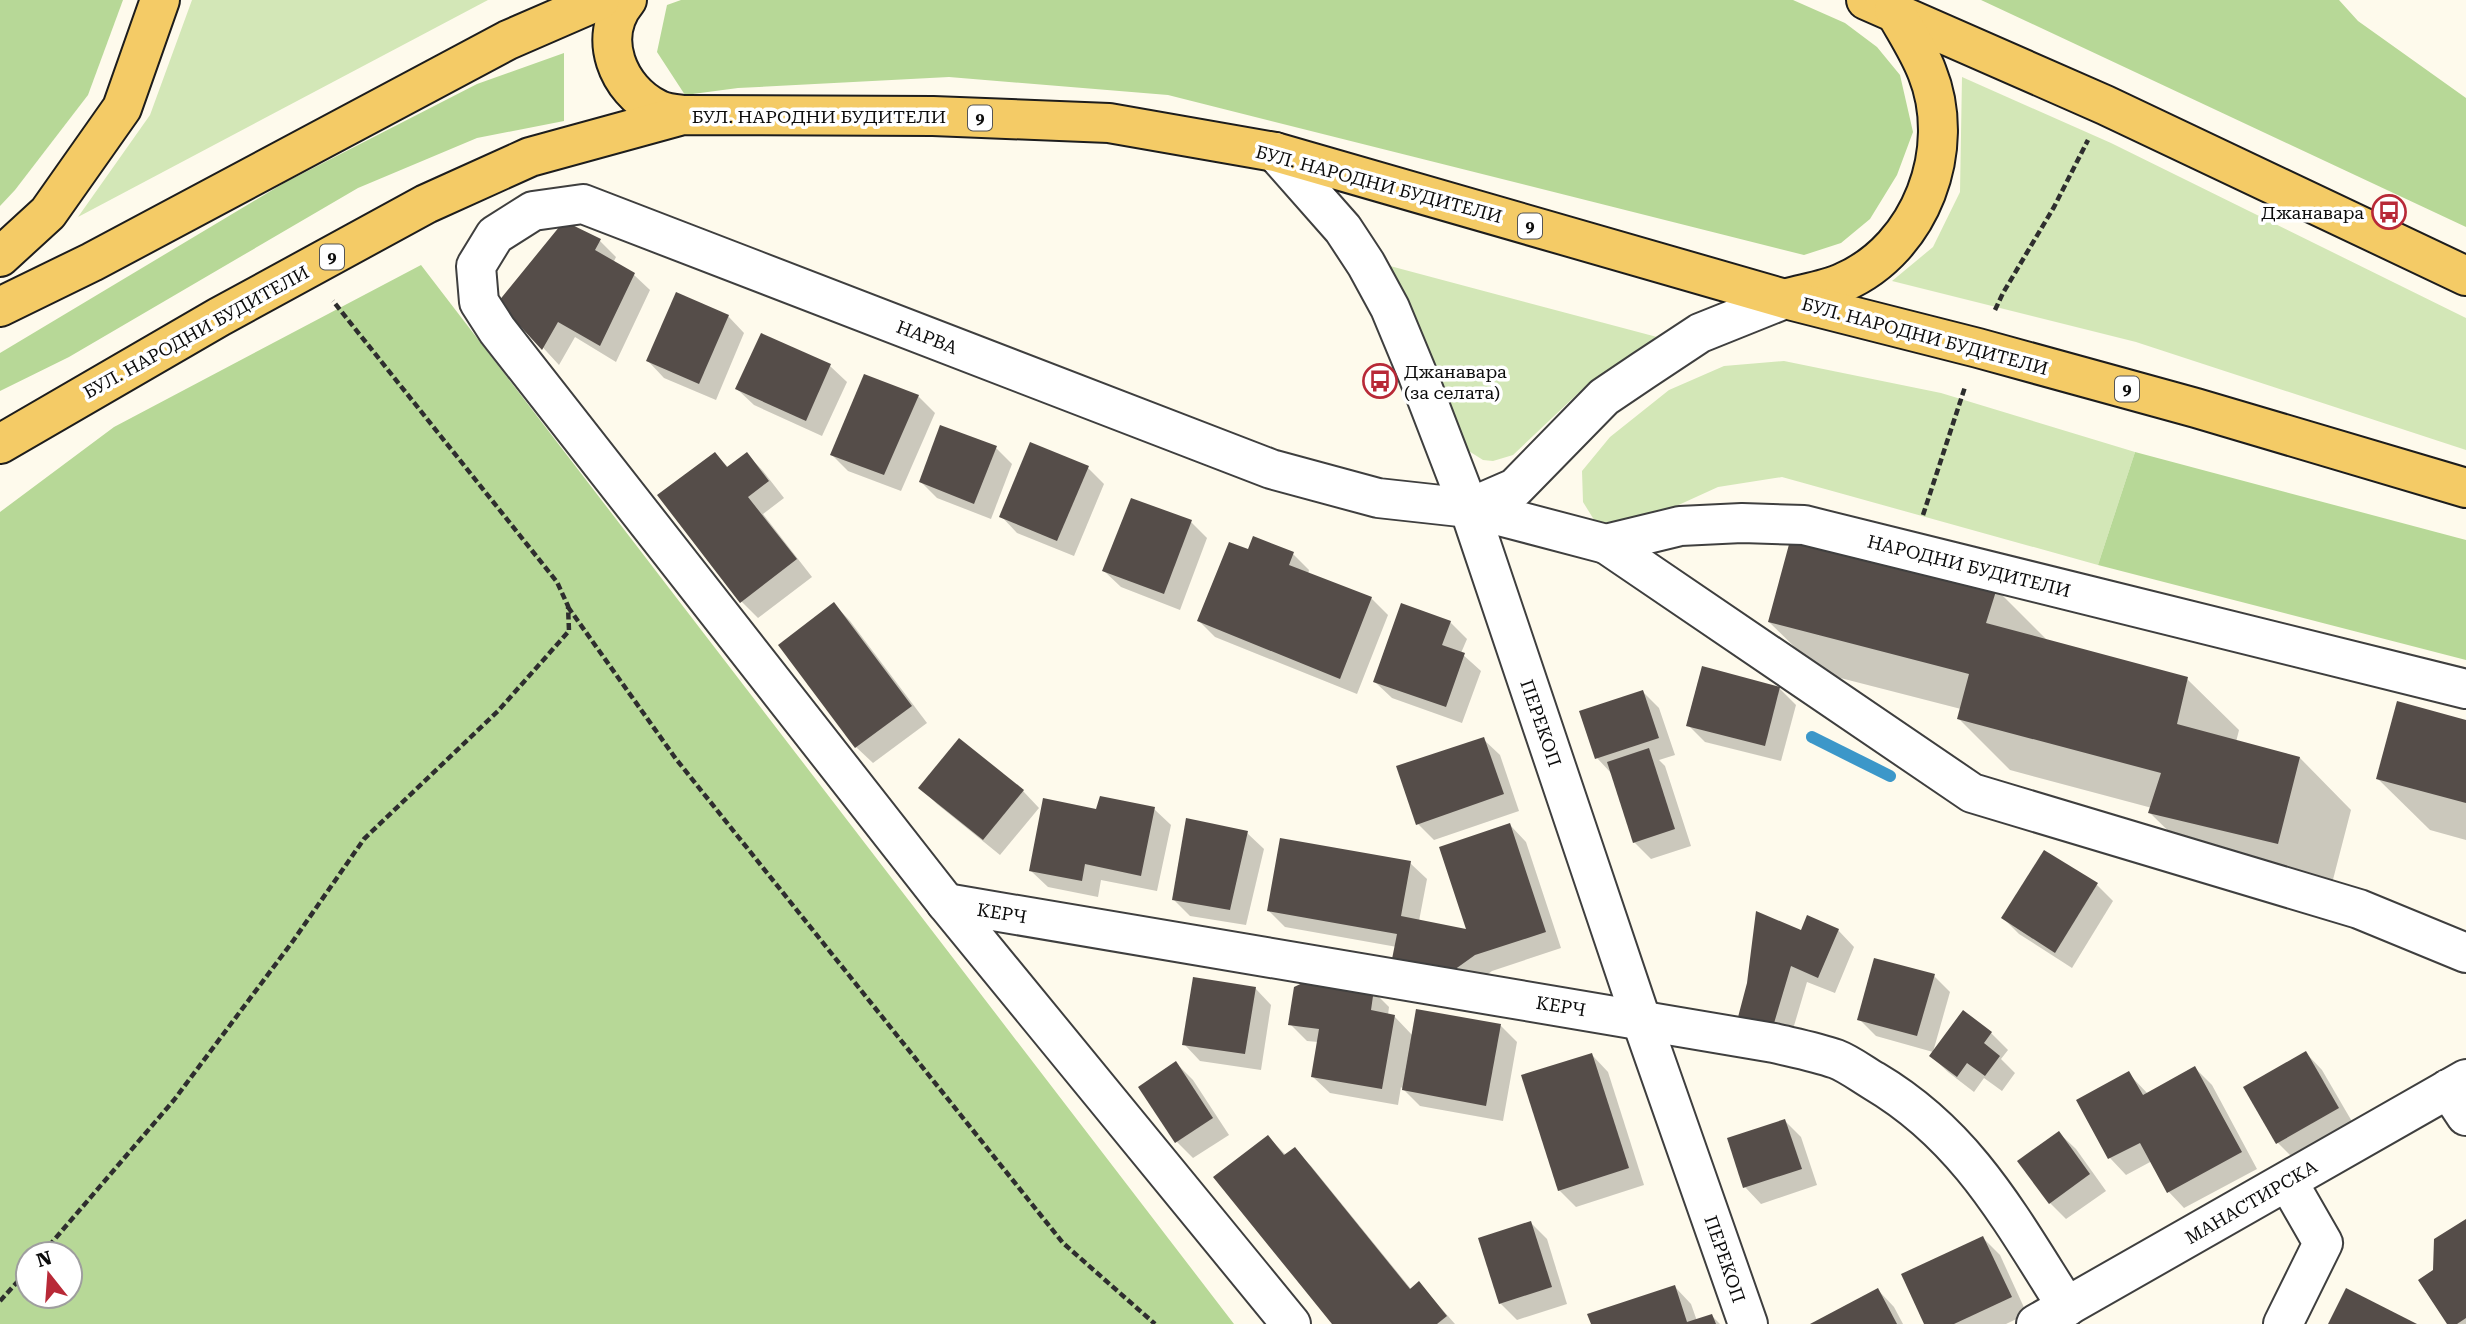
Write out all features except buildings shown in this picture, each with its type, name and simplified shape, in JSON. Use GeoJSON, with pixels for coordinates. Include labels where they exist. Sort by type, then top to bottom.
{"type":"FeatureCollection","features":[{"type":"Feature","properties":{"kind":"main road"},"geometry":{"type":"LineString","coordinates":[[0,257],[48,213],[122,108],[160,0]]}},
{"type":"Feature","properties":{"kind":"main road"},"geometry":{"type":"LineString","coordinates":[[0,307],[92,262],[508,40],[600,0]]}},
{"type":"Feature","properties":{"kind":"main road"},"geometry":{"type":"LineString","coordinates":[[627,0],[615,23],[612,44],[618,72],[626,86],[638,98],[659,111],[683,115]]}},
{"type":"Feature","properties":{"kind":"main road"},"geometry":{"type":"LineString","coordinates":[[1880,5],[2117,111],[2466,276]]}},
{"type":"Feature","properties":{"kind":"main road"},"geometry":{"type":"LineString","coordinates":[[1785,299],[1844,282],[1888,254],[1930,186],[1938,148],[1937,108],[1927,72],[1880,5]]}},
{"type":"Feature","properties":{"kind":"main road","name":"БУЛ. НАРОДНИ БУДИТЕЛИ"},"geometry":{"type":"LineString","coordinates":[[0,444],[219,317],[426,204],[530,157],[683,115],[933,116],[1109,123],[1275,152],[1785,299],[1978,348],[2183,405],[2466,488]]}},
{"type":"Feature","properties":{"kind":"street","name":"ПЕРЕКОП"},"geometry":{"type":"LineString","coordinates":[[1275,152],[1343,229],[1390,308],[1469,508],[1641,1019],[1748,1324]]}},
{"type":"Feature","properties":{"kind":"street","name":"НАРВА"},"geometry":{"type":"LineString","coordinates":[[1291,1324],[946,903],[497,330],[479,302],[477,266],[495,235],[533,211],[583,204],[1271,469],[1378,498],[1469,508]]}},
{"type":"Feature","properties":{"kind":"street"},"geometry":{"type":"LineString","coordinates":[[1469,508],[1515,488],[1604,397],[1644,370],[1700,333],[1785,299]]}},
{"type":"Feature","properties":{"kind":"street","name":"НАРОДНИ БУДИТЕЛИ"},"geometry":{"type":"LineString","coordinates":[[1469,508],[1606,544],[1680,526],[1742,523],[1804,525],[2466,689]]}},
{"type":"Feature","properties":{"kind":"street"},"geometry":{"type":"LineString","coordinates":[[1606,544],[1972,793],[2359,909],[2466,953]]}},
{"type":"Feature","properties":{"kind":"street","name":"КЕРЧ"},"geometry":{"type":"LineString","coordinates":[[946,903],[1641,1019],[1774,1043],[1839,1060],[1927,1117],[1961,1151],[1997,1196],[2052,1315]]}},
{"type":"Feature","properties":{"kind":"street","name":"МАНАСТИРСКА"},"geometry":{"type":"LineString","coordinates":[[2052,1315],[2288,1182],[2460,1095]]}},
{"type":"Feature","properties":{"kind":"street"},"geometry":{"type":"LineString","coordinates":[[2283,1324],[2323,1243],[2288,1182]]}},
{"type":"Feature","properties":{"kind":"path"},"geometry":{"type":"LineString","coordinates":[[308,270],[557,582],[568,606],[676,759],[1063,1243],[1155,1324]]}},
{"type":"Feature","properties":{"kind":"path"},"geometry":{"type":"LineString","coordinates":[[54,1240],[174,1100],[293,941],[364,839],[498,711],[569,631],[568,606]]}},
{"type":"Feature","properties":{"kind":"path"},"geometry":{"type":"LineString","coordinates":[[0,1301],[14,1286]]}},
{"type":"Feature","properties":{"kind":"green space"},"geometry":{"type":"Polygon","coordinates":[[[0,0],[123,0],[88,95],[0,206],[0,0]]]}},
{"type":"Feature","properties":{"kind":"green space"},"geometry":{"type":"Polygon","coordinates":[[[192,0],[488,0],[78,217],[150,115],[192,0]]]}},
{"type":"Feature","properties":{"kind":"green space"},"geometry":{"type":"Polygon","coordinates":[[[681,0],[1793,0],[1845,23],[1877,47],[1900,75],[1913,132],[1897,175],[1870,219],[1841,243],[1804,255],[1168,95],[949,77],[738,88],[685,95],[657,52],[667,5],[681,0]]]}},
{"type":"Feature","properties":{"kind":"green space"},"geometry":{"type":"Polygon","coordinates":[[[1981,0],[2339,0],[2358,21],[2466,98],[2466,227],[1981,0]]]}},
{"type":"Feature","properties":{"kind":"green space"},"geometry":{"type":"Polygon","coordinates":[[[564,53],[564,121],[477,138],[358,188],[69,357],[0,391],[0,353],[284,183],[477,84],[564,53]]]}},
{"type":"Feature","properties":{"kind":"green space"},"geometry":{"type":"Polygon","coordinates":[[[1962,77],[2111,143],[2466,318],[2466,450],[2136,342],[1892,281],[1933,247],[1960,192],[1962,77]]]}},
{"type":"Feature","properties":{"kind":"green space"},"geometry":{"type":"Polygon","coordinates":[[[421,265],[1234,1324],[0,1324],[0,512],[114,427],[421,265]]]}},
{"type":"Feature","properties":{"kind":"green space"},"geometry":{"type":"Polygon","coordinates":[[[1390,266],[1657,337],[1590,382],[1513,455],[1493,461],[1483,460],[1464,448],[1390,266]]]}},
{"type":"Feature","properties":{"kind":"green space"},"geometry":{"type":"Polygon","coordinates":[[[1784,361],[1941,393],[2135,452],[2098,565],[1782,477],[1718,487],[1650,518],[1596,523],[1583,502],[1582,471],[1610,437],[1669,390],[1724,366],[1784,361]]]}},
{"type":"Feature","properties":{"kind":"green space"},"geometry":{"type":"Polygon","coordinates":[[[2135,452],[2466,540],[2466,660],[2098,565],[2135,452]]]}},
{"type":"Feature","properties":{"kind":"waterway"},"geometry":{"type":"LineString","coordinates":[[1812,737],[1890,776]]}},
{"type":"Feature","properties":{"kind":"place","name":"Джанавара"},"geometry":{"type":"Point","coordinates":[2389,212]}},
{"type":"Feature","properties":{"kind":"place","name":"Джанавара (за селата)"},"geometry":{"type":"Point","coordinates":[1380,381]}}]}
